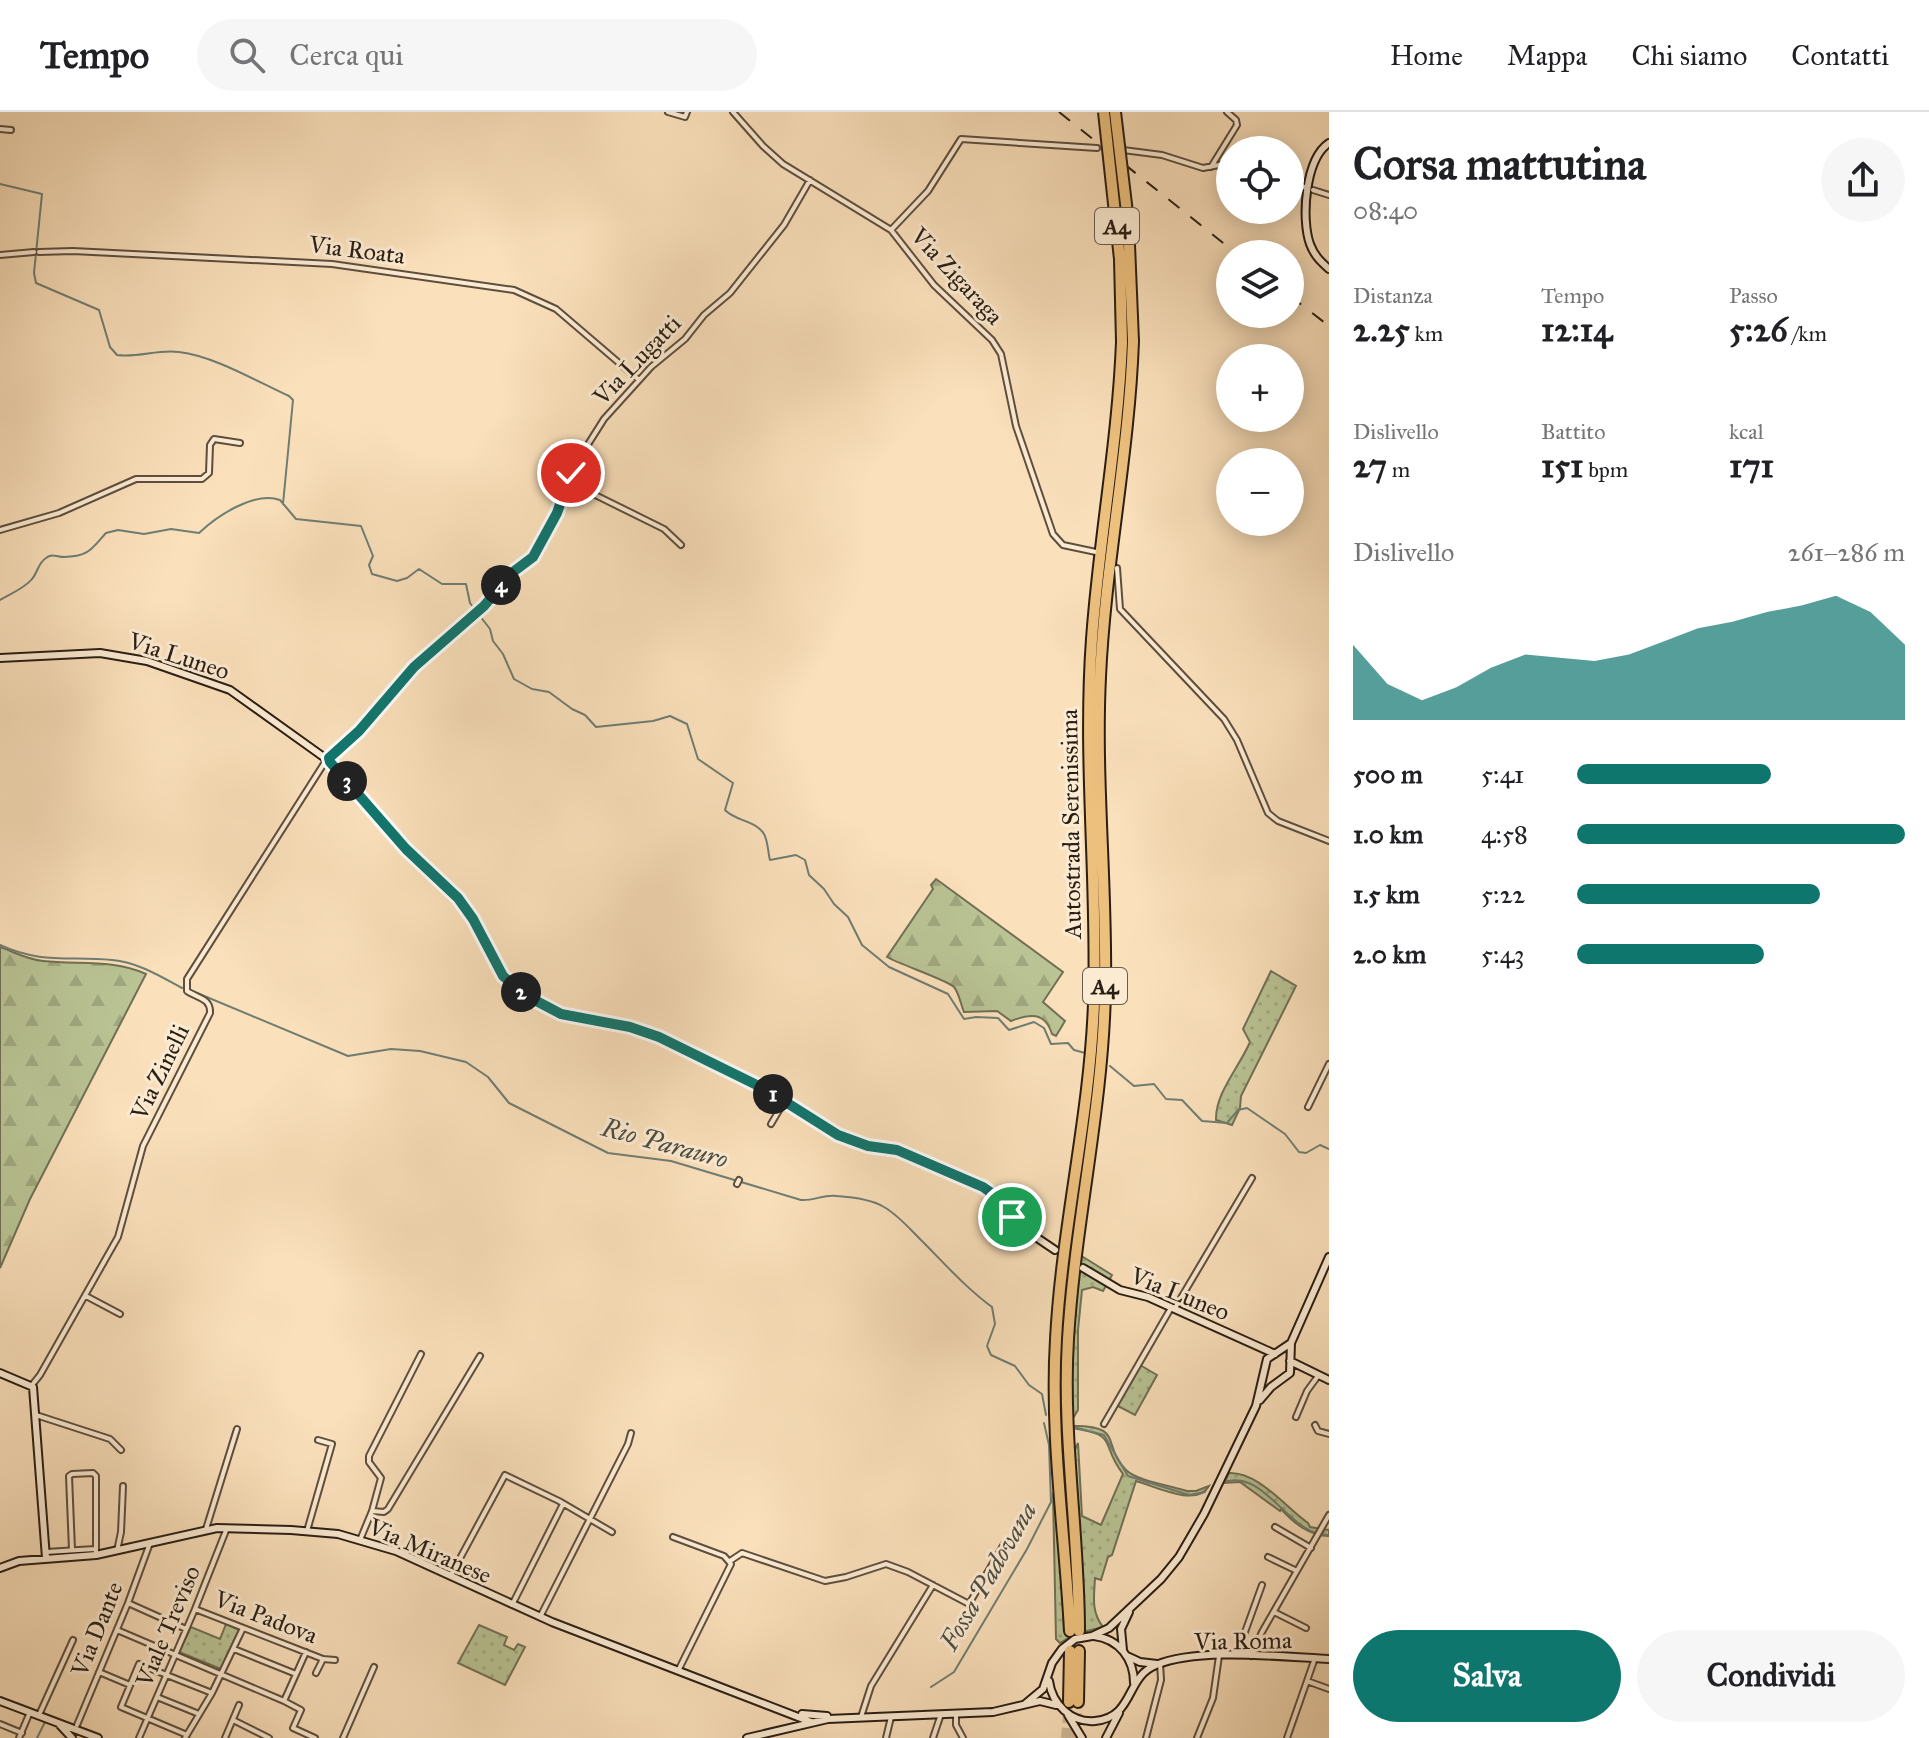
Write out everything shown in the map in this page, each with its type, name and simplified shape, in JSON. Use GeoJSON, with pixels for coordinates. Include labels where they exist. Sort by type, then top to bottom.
{"type":"FeatureCollection","features":[{"type":"Feature","properties":{"kind":"highway","name":"Autostrada Serenissima"},"geometry":{"type":"LineString","coordinates":[[1074,1631],[1077,1556],[1067,1398],[1068,1341],[1103,1037],[1105,945],[1099,700],[1102,645],[1130,409],[1120,259],[1104,112]]}},
{"type":"Feature","properties":{"kind":"highway","name":"Autostrada Serenissima"},"geometry":{"type":"LineString","coordinates":[[1115,112],[1129,232],[1127,341]]}},
{"type":"Feature","properties":{"kind":"highway"},"geometry":{"type":"LineString","coordinates":[[1068,1705],[1074,1651]]}},
{"type":"Feature","properties":{"kind":"main road"},"geometry":{"type":"LineString","coordinates":[[1329,143],[1313,160],[1308,237],[1315,255],[1329,269]]}},
{"type":"Feature","properties":{"kind":"main road","name":"Via Luneo"},"geometry":{"type":"LineString","coordinates":[[0,658],[100,653],[147,661],[230,690],[327,760],[406,849],[458,898],[473,919],[503,976],[515,988],[561,1014],[630,1027],[659,1037],[785,1100],[838,1135],[868,1146],[897,1150],[983,1187],[1000,1199],[1018,1225],[1055,1250]]}},
{"type":"Feature","properties":{"kind":"main road"},"geometry":{"type":"LineString","coordinates":[[1025,1704],[1043,1689],[1055,1657],[1066,1645],[1109,1628],[1161,1579],[1187,1544],[1256,1406],[1266,1392],[1288,1376],[1291,1343],[1329,1257]]}},
{"type":"Feature","properties":{"kind":"main road","name":"Via Luneo"},"geometry":{"type":"LineString","coordinates":[[1083,1268],[1120,1290],[1147,1296],[1277,1354]]}},
{"type":"Feature","properties":{"kind":"main road"},"geometry":{"type":"LineString","coordinates":[[1267,1360],[1291,1343]]}},
{"type":"Feature","properties":{"kind":"main road"},"geometry":{"type":"LineString","coordinates":[[1256,1406],[1266,1372],[1265,1350]]}},
{"type":"Feature","properties":{"kind":"main road"},"geometry":{"type":"LineString","coordinates":[[1277,1354],[1329,1380]]}},
{"type":"Feature","properties":{"kind":"main road"},"geometry":{"type":"LineString","coordinates":[[1266,1372],[1280,1380]]}},
{"type":"Feature","properties":{"kind":"main road"},"geometry":{"type":"LineString","coordinates":[[0,1373],[32,1385],[46,1555],[0,1568]]}},
{"type":"Feature","properties":{"kind":"main road","name":"Via Miranese"},"geometry":{"type":"LineString","coordinates":[[46,1555],[117,1551],[206,1529],[307,1531],[360,1540],[396,1551],[540,1617],[811,1722]]}},
{"type":"Feature","properties":{"kind":"main road"},"geometry":{"type":"LineString","coordinates":[[1131,1608],[1121,1629],[1125,1653],[1133,1672],[1133,1687]]}},
{"type":"Feature","properties":{"kind":"main road"},"geometry":{"type":"LineString","coordinates":[[1092,1636],[1109,1640],[1140,1662],[1159,1664]]}},
{"type":"Feature","properties":{"kind":"main road","name":"Via Roma"},"geometry":{"type":"LineString","coordinates":[[1159,1664],[1219,1656],[1329,1659]]}},
{"type":"Feature","properties":{"kind":"main road"},"geometry":{"type":"LineString","coordinates":[[1106,1738],[1133,1687],[1144,1672],[1159,1664]]}},
{"type":"Feature","properties":{"kind":"main road"},"geometry":{"type":"LineString","coordinates":[[1050,1673],[1051,1693],[1090,1721],[1108,1718],[1122,1709]]}},
{"type":"Feature","properties":{"kind":"main road"},"geometry":{"type":"LineString","coordinates":[[0,1701],[98,1738]]}},
{"type":"Feature","properties":{"kind":"main road"},"geometry":{"type":"LineString","coordinates":[[941,1714],[1002,1711],[1043,1701],[1068,1705]]}},
{"type":"Feature","properties":{"kind":"main road"},"geometry":{"type":"LineString","coordinates":[[1068,1705],[1082,1738]]}},
{"type":"Feature","properties":{"kind":"main road","name":"Via Miranese"},"geometry":{"type":"LineString","coordinates":[[783,1710],[839,1718]]}},
{"type":"Feature","properties":{"kind":"main road","name":"Via Miranese"},"geometry":{"type":"LineString","coordinates":[[747,1738],[799,1724],[839,1718],[941,1714]]}},
{"type":"Feature","properties":{"kind":"main road"},"geometry":{"type":"LineString","coordinates":[[797,1715],[799,1724]]}},
{"type":"Feature","properties":{"kind":"main road"},"geometry":{"type":"LineString","coordinates":[[58,1722],[73,1738]]}},
{"type":"Feature","properties":{"kind":"main road"},"geometry":{"type":"LineString","coordinates":[[73,1738],[75,1727]]}},
{"type":"Feature","properties":{"kind":"street"},"geometry":{"type":"LineString","coordinates":[[668,112],[685,117],[687,112]]}},
{"type":"Feature","properties":{"kind":"street","name":"Via Zigaraga"},"geometry":{"type":"LineString","coordinates":[[733,112],[773,156],[891,230],[934,285],[992,340],[1001,354],[1020,441],[1056,539],[1063,545],[1096,552]]}},
{"type":"Feature","properties":{"kind":"street"},"geometry":{"type":"LineString","coordinates":[[1211,167],[1237,125],[1227,112]]}},
{"type":"Feature","properties":{"kind":"street"},"geometry":{"type":"LineString","coordinates":[[0,129],[11,130]]}},
{"type":"Feature","properties":{"kind":"street"},"geometry":{"type":"LineString","coordinates":[[891,230],[928,191],[961,139],[1097,148]]}},
{"type":"Feature","properties":{"kind":"street"},"geometry":{"type":"LineString","coordinates":[[1113,149],[1162,155],[1191,166],[1216,166]]}},
{"type":"Feature","properties":{"kind":"street","name":"Via Lugatti"},"geometry":{"type":"LineString","coordinates":[[327,760],[359,731],[414,667],[478,611],[513,572],[535,555],[575,465],[604,419],[639,380],[685,339],[701,318],[730,293],[784,225],[810,180]]}},
{"type":"Feature","properties":{"kind":"street"},"geometry":{"type":"LineString","coordinates":[[1304,187],[1329,195]]}},
{"type":"Feature","properties":{"kind":"street","name":"Via Roata"},"geometry":{"type":"LineString","coordinates":[[0,255],[73,251],[332,264],[514,290],[556,309],[639,380]]}},
{"type":"Feature","properties":{"kind":"street"},"geometry":{"type":"LineString","coordinates":[[0,530],[59,513],[136,479],[202,479],[209,473],[210,445],[214,439],[240,443]]}},
{"type":"Feature","properties":{"kind":"street"},"geometry":{"type":"LineString","coordinates":[[569,482],[656,524],[681,545]]}},
{"type":"Feature","properties":{"kind":"street"},"geometry":{"type":"LineString","coordinates":[[1117,568],[1120,609],[1224,719],[1243,753],[1266,811],[1278,821],[1329,841]]}},
{"type":"Feature","properties":{"kind":"street","name":"Via Zinelli"},"geometry":{"type":"LineString","coordinates":[[32,1385],[118,1237],[143,1146],[210,1013],[206,1001],[187,991],[187,979],[327,760]]}},
{"type":"Feature","properties":{"kind":"street"},"geometry":{"type":"LineString","coordinates":[[1308,1107],[1329,1064]]}},
{"type":"Feature","properties":{"kind":"street"},"geometry":{"type":"LineString","coordinates":[[771,1124],[785,1100]]}},
{"type":"Feature","properties":{"kind":"street"},"geometry":{"type":"LineString","coordinates":[[1104,1424],[1252,1178]]}},
{"type":"Feature","properties":{"kind":"street"},"geometry":{"type":"LineString","coordinates":[[86,1296],[120,1314]]}},
{"type":"Feature","properties":{"kind":"street"},"geometry":{"type":"LineString","coordinates":[[360,1540],[381,1478],[369,1462],[369,1456],[421,1354]]}},
{"type":"Feature","properties":{"kind":"street"},"geometry":{"type":"LineString","coordinates":[[372,1511],[387,1510],[417,1465],[480,1356]]}},
{"type":"Feature","properties":{"kind":"street"},"geometry":{"type":"LineString","coordinates":[[1296,1417],[1307,1391],[1320,1374]]}},
{"type":"Feature","properties":{"kind":"street"},"geometry":{"type":"LineString","coordinates":[[35,1415],[110,1439],[121,1450]]}},
{"type":"Feature","properties":{"kind":"street"},"geometry":{"type":"LineString","coordinates":[[1315,1425],[1318,1431],[1329,1434]]}},
{"type":"Feature","properties":{"kind":"street"},"geometry":{"type":"LineString","coordinates":[[206,1529],[237,1429]]}},
{"type":"Feature","properties":{"kind":"street"},"geometry":{"type":"LineString","coordinates":[[540,1617],[631,1433]]}},
{"type":"Feature","properties":{"kind":"street"},"geometry":{"type":"LineString","coordinates":[[307,1531],[332,1444],[318,1440]]}},
{"type":"Feature","properties":{"kind":"street"},"geometry":{"type":"LineString","coordinates":[[72,1550],[70,1475],[93,1473],[96,1476],[96,1552]]}},
{"type":"Feature","properties":{"kind":"street"},"geometry":{"type":"LineString","coordinates":[[450,1577],[505,1475],[612,1532]]}},
{"type":"Feature","properties":{"kind":"street"},"geometry":{"type":"LineString","coordinates":[[117,1551],[123,1486]]}},
{"type":"Feature","properties":{"kind":"street"},"geometry":{"type":"LineString","coordinates":[[512,1605],[563,1504]]}},
{"type":"Feature","properties":{"kind":"street"},"geometry":{"type":"LineString","coordinates":[[1251,1656],[1329,1515]]}},
{"type":"Feature","properties":{"kind":"street"},"geometry":{"type":"LineString","coordinates":[[1275,1527],[1311,1548]]}},
{"type":"Feature","properties":{"kind":"street","name":"Viale Treviso"},"geometry":{"type":"LineString","coordinates":[[139,1738],[227,1528]]}},
{"type":"Feature","properties":{"kind":"street"},"geometry":{"type":"LineString","coordinates":[[673,1537],[730,1561]]}},
{"type":"Feature","properties":{"kind":"street","name":"Via Dante"},"geometry":{"type":"LineString","coordinates":[[75,1727],[150,1543]]}},
{"type":"Feature","properties":{"kind":"street"},"geometry":{"type":"LineString","coordinates":[[730,1561],[742,1553],[825,1581],[886,1564],[969,1604],[1004,1544]]}},
{"type":"Feature","properties":{"kind":"street","name":"Via Miranese"},"geometry":{"type":"LineString","coordinates":[[46,1555],[72,1550],[96,1552]]}},
{"type":"Feature","properties":{"kind":"street"},"geometry":{"type":"LineString","coordinates":[[1268,1557],[1297,1571]]}},
{"type":"Feature","properties":{"kind":"street"},"geometry":{"type":"LineString","coordinates":[[678,1671],[730,1569],[730,1561]]}},
{"type":"Feature","properties":{"kind":"street"},"geometry":{"type":"LineString","coordinates":[[861,1717],[866,1697],[877,1675],[933,1585]]}},
{"type":"Feature","properties":{"kind":"street"},"geometry":{"type":"LineString","coordinates":[[1236,1656],[1262,1585]]}},
{"type":"Feature","properties":{"kind":"street","name":"Via Padova"},"geometry":{"type":"LineString","coordinates":[[128,1603],[186,1629]]}},
{"type":"Feature","properties":{"kind":"street","name":"Via Padova"},"geometry":{"type":"LineString","coordinates":[[195,1609],[323,1659],[335,1660]]}},
{"type":"Feature","properties":{"kind":"street"},"geometry":{"type":"LineString","coordinates":[[1274,1612],[1306,1628]]}},
{"type":"Feature","properties":{"kind":"street"},"geometry":{"type":"LineString","coordinates":[[212,1693],[139,1664],[121,1707],[186,1737],[212,1693],[222,1674],[243,1628]]}},
{"type":"Feature","properties":{"kind":"street"},"geometry":{"type":"LineString","coordinates":[[117,1630],[176,1653],[301,1710],[293,1728],[312,1737]]}},
{"type":"Feature","properties":{"kind":"street"},"geometry":{"type":"LineString","coordinates":[[39,1715],[73,1640]]}},
{"type":"Feature","properties":{"kind":"street","name":"Via Padova"},"geometry":{"type":"LineString","coordinates":[[234,1649],[296,1674]]}},
{"type":"Feature","properties":{"kind":"street"},"geometry":{"type":"LineString","coordinates":[[284,1701],[306,1652]]}},
{"type":"Feature","properties":{"kind":"street"},"geometry":{"type":"LineString","coordinates":[[1197,1738],[1213,1698],[1219,1656]]}},
{"type":"Feature","properties":{"kind":"street"},"geometry":{"type":"LineString","coordinates":[[1287,1738],[1315,1658]]}},
{"type":"Feature","properties":{"kind":"street","name":"Via Padova"},"geometry":{"type":"LineString","coordinates":[[316,1673],[323,1659]]}},
{"type":"Feature","properties":{"kind":"street"},"geometry":{"type":"LineString","coordinates":[[1146,1738],[1161,1680],[1159,1664]]}},
{"type":"Feature","properties":{"kind":"street"},"geometry":{"type":"LineString","coordinates":[[343,1738],[374,1667]]}},
{"type":"Feature","properties":{"kind":"street"},"geometry":{"type":"LineString","coordinates":[[99,1672],[130,1685]]}},
{"type":"Feature","properties":{"kind":"street"},"geometry":{"type":"LineString","coordinates":[[1307,1681],[1329,1689]]}},
{"type":"Feature","properties":{"kind":"street"},"geometry":{"type":"LineString","coordinates":[[157,1697],[199,1714]]}},
{"type":"Feature","properties":{"kind":"street"},"geometry":{"type":"LineString","coordinates":[[225,1738],[239,1705]]}},
{"type":"Feature","properties":{"kind":"street"},"geometry":{"type":"LineString","coordinates":[[0,1724],[20,1735],[30,1712]]}},
{"type":"Feature","properties":{"kind":"street"},"geometry":{"type":"LineString","coordinates":[[956,1713],[956,1725],[963,1738]]}},
{"type":"Feature","properties":{"kind":"street"},"geometry":{"type":"LineString","coordinates":[[933,1738],[941,1714]]}},
{"type":"Feature","properties":{"kind":"street"},"geometry":{"type":"LineString","coordinates":[[886,1738],[891,1716]]}},
{"type":"Feature","properties":{"kind":"street"},"geometry":{"type":"LineString","coordinates":[[233,1720],[269,1738]]}},
{"type":"Feature","properties":{"kind":"green space"},"geometry":{"type":"Polygon","coordinates":[[[936,879],[1063,972],[1043,1002],[1065,1021],[1056,1036],[1045,1021],[1036,1016],[1011,1021],[997,1011],[964,1012],[954,987],[887,957],[933,889],[931,885],[936,879]]]}},
{"type":"Feature","properties":{"kind":"green space"},"geometry":{"type":"Polygon","coordinates":[[[0,947],[38,960],[108,964],[146,974],[30,1199],[0,1268],[0,947]]]}},
{"type":"Feature","properties":{"kind":"green space"},"geometry":{"type":"Polygon","coordinates":[[[1271,971],[1296,986],[1241,1096],[1240,1108],[1232,1125],[1216,1120],[1219,1100],[1250,1042],[1243,1029],[1271,971]]]}},
{"type":"Feature","properties":{"kind":"green space"},"geometry":{"type":"Polygon","coordinates":[[[1080,1255],[1112,1275],[1103,1291],[1093,1287],[1082,1290],[1078,1330],[1078,1410],[1072,1420],[1071,1336],[1080,1255]]]}},
{"type":"Feature","properties":{"kind":"green space"},"geometry":{"type":"Polygon","coordinates":[[[1140,1365],[1157,1375],[1135,1415],[1116,1405],[1140,1365]]]}},
{"type":"Feature","properties":{"kind":"green space"},"geometry":{"type":"Polygon","coordinates":[[[1072,1426],[1099,1429],[1106,1433],[1119,1461],[1131,1474],[1187,1491],[1209,1486],[1195,1495],[1185,1495],[1136,1481],[1112,1555],[1108,1557],[1101,1580],[1095,1578],[1095,1610],[1103,1627],[1075,1634],[1060,1643],[1056,1639],[1053,1494],[1057,1485],[1064,1631],[1083,1631],[1074,1452],[1078,1443],[1082,1516],[1101,1525],[1123,1474],[1103,1437],[1072,1426]]]}},
{"type":"Feature","properties":{"kind":"green space"},"geometry":{"type":"Polygon","coordinates":[[[1229,1473],[1240,1474],[1261,1484],[1310,1527],[1329,1530],[1329,1536],[1302,1528],[1281,1509],[1240,1482],[1224,1483],[1229,1473]]]}},
{"type":"Feature","properties":{"kind":"green space"},"geometry":{"type":"Polygon","coordinates":[[[226,1624],[240,1630],[221,1669],[179,1652],[191,1627],[220,1639],[226,1624]]]}},
{"type":"Feature","properties":{"kind":"green space"},"geometry":{"type":"Polygon","coordinates":[[[479,1625],[507,1637],[504,1645],[514,1650],[518,1644],[525,1647],[505,1685],[458,1663],[479,1625]]]}},
{"type":"Feature","properties":{"kind":"waterway"},"geometry":{"type":"LineString","coordinates":[[0,184],[42,194],[34,273],[36,283],[99,310],[110,347],[117,355],[171,351],[192,354],[235,370],[293,400],[283,504]]}},
{"type":"Feature","properties":{"kind":"waterway"},"geometry":{"type":"LineString","coordinates":[[0,600],[29,582],[41,562],[48,557],[72,557],[85,553],[106,533],[118,530],[144,534],[171,529],[199,533],[236,507],[259,499],[280,500],[296,519],[361,526],[373,556],[369,565],[372,574],[397,581],[419,569],[442,584],[466,584],[470,603],[490,629],[493,641],[503,654],[514,679],[532,689],[549,692],[585,715],[596,727],[653,721],[670,716],[687,724],[698,759],[733,783],[725,810],[761,830],[770,860],[796,855],[805,860],[809,875],[848,917],[862,945],[889,967],[948,994],[964,1019],[998,1018],[1009,1030],[1034,1022],[1044,1028],[1051,1044],[1068,1043],[1074,1050],[1085,1053]]}},
{"type":"Feature","properties":{"kind":"waterway","name":"Rio Parauro"},"geometry":{"type":"LineString","coordinates":[[0,945],[42,957],[121,961],[148,970],[182,988]]}},
{"type":"Feature","properties":{"kind":"waterway","name":"Rio Parauro"},"geometry":{"type":"LineString","coordinates":[[190,990],[348,1056],[391,1049],[420,1051],[466,1062],[488,1077],[509,1103],[608,1153],[671,1161],[801,1200],[832,1196],[879,1204],[899,1218],[964,1284],[992,1307],[995,1324],[987,1346],[991,1355],[1015,1366],[1029,1385],[1042,1394],[1046,1415]]}},
{"type":"Feature","properties":{"kind":"waterway"},"geometry":{"type":"LineString","coordinates":[[1110,1066],[1134,1086],[1154,1084],[1166,1099],[1182,1100],[1202,1121],[1227,1123],[1238,1110],[1247,1108],[1285,1134],[1299,1152],[1306,1153],[1320,1145],[1329,1149]]}},
{"type":"Feature","properties":{"kind":"waterway","name":"Fossa Padovana"},"geometry":{"type":"LineString","coordinates":[[931,1687],[954,1672],[1027,1549],[1051,1502],[1049,1445],[1044,1423]]}},
{"type":"Feature","properties":{"kind":"waterway","name":"Rio Parauro"},"geometry":{"type":"LineString","coordinates":[[1077,1428],[1104,1435],[1128,1476],[1189,1495],[1205,1492]]}},
{"type":"Feature","properties":{"kind":"waterway","name":"Rio Parauro"},"geometry":{"type":"LineString","coordinates":[[1221,1483],[1237,1480],[1251,1484],[1301,1525],[1314,1533],[1329,1535]]}},
{"type":"Feature","properties":{"kind":"waterway"},"geometry":{"type":"LineString","coordinates":[[37,1738],[45,1722]]}},
{"type":"Feature","properties":{"kind":"tunnel"},"geometry":{"type":"LineString","coordinates":[[1066,1738],[1069,1702]]}},
{"type":"Feature","properties":{"kind":"tunnel"},"geometry":{"type":"LineString","coordinates":[[1075,1738],[1078,1702]]}},
{"type":"Feature","properties":{"kind":"railway"},"geometry":{"type":"LineString","coordinates":[[1059,112],[1219,240]]}},
{"type":"Feature","properties":{"kind":"railway"},"geometry":{"type":"LineString","coordinates":[[1304,307],[1329,326]]}},
{"type":"Feature","properties":{"kind":"route"},"geometry":{"type":"LineString","coordinates":[[571,473],[557,513],[533,557],[513,572],[484,606],[414,667],[359,731],[329,758],[330,762],[406,849],[458,898],[473,919],[503,976],[525,995],[561,1014],[630,1027],[659,1037],[765,1089],[838,1135],[868,1146],[884,1147],[917,1157],[993,1192],[1012,1217]]}}]}
